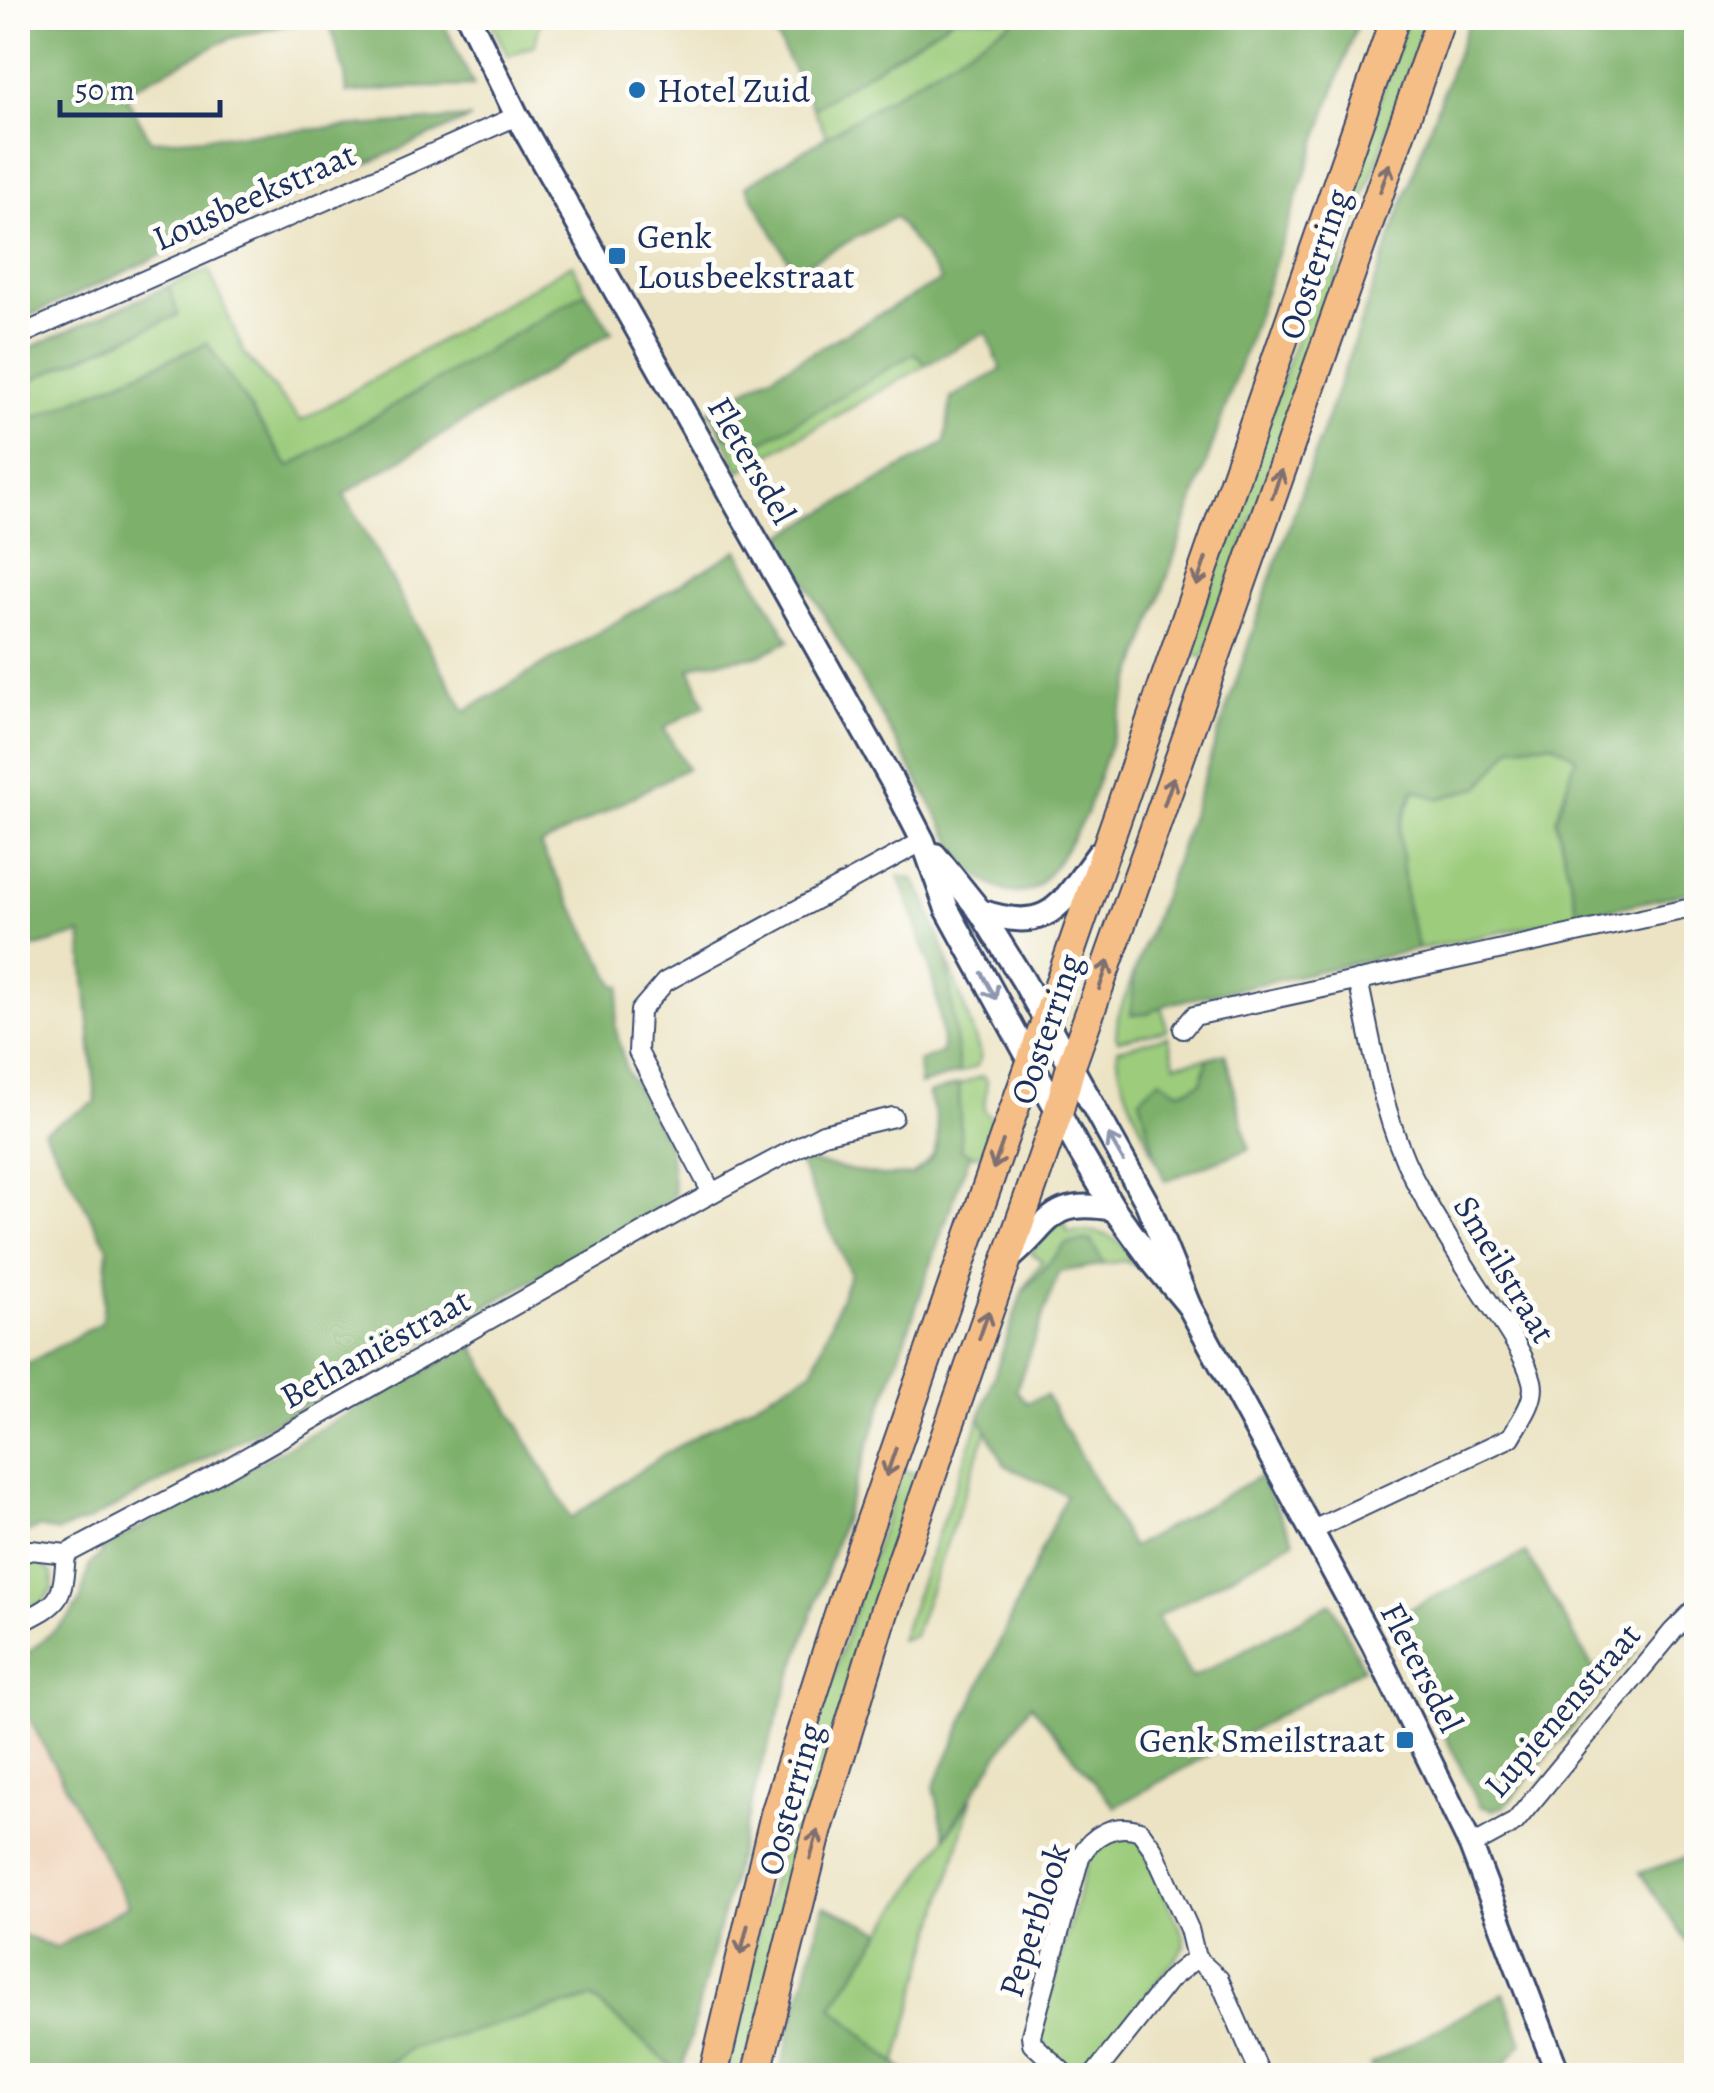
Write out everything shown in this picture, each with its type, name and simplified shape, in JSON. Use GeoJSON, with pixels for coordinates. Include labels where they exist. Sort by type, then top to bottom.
{"type":"FeatureCollection","features":[{"type":"Feature","properties":{"kind":"main road","name":"Oosterring"},"geometry":{"type":"LineString","coordinates":[[713,2076],[776,1814],[844,1598],[1394,18]]}},
{"type":"Feature","properties":{"kind":"main road","name":"Oosterring"},"geometry":{"type":"LineString","coordinates":[[756,2076],[818,1829],[884,1612],[1071,1066],[1441,18]]}},
{"type":"Feature","properties":{"kind":"street","name":"Fletersdel"},"geometry":{"type":"LineString","coordinates":[[469,18],[517,116],[923,841],[946,909],[1031,1064],[1114,1208],[1190,1306]]}},
{"type":"Feature","properties":{"kind":"street","name":"Lousbeekstraat"},"geometry":{"type":"LineString","coordinates":[[18,336],[517,116]]}},
{"type":"Feature","properties":{"kind":"street","name":"Fletersdel"},"geometry":{"type":"LineString","coordinates":[[923,841],[980,911],[1147,1203],[1190,1306],[1374,1644],[1471,1846],[1559,2076]]}},
{"type":"Feature","properties":{"kind":"street"},"geometry":{"type":"LineString","coordinates":[[712,1193],[638,1052],[640,1011],[665,982],[923,841]]}},
{"type":"Feature","properties":{"kind":"street"},"geometry":{"type":"LineString","coordinates":[[980,911],[1000,918],[1041,918],[1054,910],[1107,843]]}},
{"type":"Feature","properties":{"kind":"street"},"geometry":{"type":"LineString","coordinates":[[1182,1029],[1194,1016],[1696,907]]}},
{"type":"Feature","properties":{"kind":"street","name":"Smeilstraat"},"geometry":{"type":"LineString","coordinates":[[1311,1530],[1511,1436],[1527,1410],[1534,1384],[1512,1338],[1467,1269],[1396,1140],[1358,980]]}},
{"type":"Feature","properties":{"kind":"street","name":"Bethaniëstraat"},"geometry":{"type":"LineString","coordinates":[[18,1555],[30,1550],[66,1554],[228,1468],[712,1193],[824,1134],[893,1116]]}},
{"type":"Feature","properties":{"kind":"street"},"geometry":{"type":"LineString","coordinates":[[1006,1262],[1028,1244],[1049,1217],[1065,1208],[1114,1208]]}},
{"type":"Feature","properties":{"kind":"street"},"geometry":{"type":"LineString","coordinates":[[18,1624],[57,1601],[63,1590],[66,1554]]}},
{"type":"Feature","properties":{"kind":"street","name":"Lupienenstraat"},"geometry":{"type":"LineString","coordinates":[[1471,1846],[1515,1822],[1696,1608]]}},
{"type":"Feature","properties":{"kind":"street","name":"Peperblook"},"geometry":{"type":"LineString","coordinates":[[1066,2076],[1032,2043],[1031,2035],[1080,1858],[1097,1836],[1120,1827],[1133,1828],[1153,1849],[1189,1930],[1196,1958],[1219,1980],[1261,2076]]}},
{"type":"Feature","properties":{"kind":"street"},"geometry":{"type":"LineString","coordinates":[[1092,2076],[1170,1979],[1196,1958]]}},
{"type":"Feature","properties":{"kind":"shaded area"},"geometry":{"type":"Polygon","coordinates":[[[18,1697],[128,1905],[56,1948],[18,1934],[18,1697]]]}},
{"type":"Feature","properties":{"kind":"green space"},"geometry":{"type":"Polygon","coordinates":[[[18,18],[318,18],[231,38],[124,92],[151,141],[471,118],[18,321],[18,18]]]}},
{"type":"Feature","properties":{"kind":"green space"},"geometry":{"type":"Polygon","coordinates":[[[328,18],[441,18],[474,86],[347,93],[328,18]]]}},
{"type":"Feature","properties":{"kind":"green space"},"geometry":{"type":"Polygon","coordinates":[[[489,18],[541,18],[535,45],[508,56],[489,18]]]}},
{"type":"Feature","properties":{"kind":"green space"},"geometry":{"type":"Polygon","coordinates":[[[726,18],[953,18],[813,108],[774,32],[726,18]]]}},
{"type":"Feature","properties":{"kind":"green space"},"geometry":{"type":"Polygon","coordinates":[[[953,18],[1018,18],[827,137],[813,108],[953,18]]]}},
{"type":"Feature","properties":{"kind":"green space"},"geometry":{"type":"Polygon","coordinates":[[[1018,18],[1359,18],[1086,814],[1045,878],[1023,893],[997,888],[967,867],[780,537],[945,443],[951,398],[1001,370],[986,332],[926,365],[915,353],[757,445],[723,434],[709,410],[941,280],[895,217],[794,270],[746,186],[1018,18]]]}},
{"type":"Feature","properties":{"kind":"green space"},"geometry":{"type":"Polygon","coordinates":[[[1408,18],[1427,18],[1204,658],[1187,652],[1408,18]]]}},
{"type":"Feature","properties":{"kind":"green space"},"geometry":{"type":"Polygon","coordinates":[[[1470,18],[1696,18],[1696,891],[1579,916],[1556,820],[1576,757],[1552,743],[1513,746],[1480,787],[1438,799],[1414,789],[1399,829],[1407,908],[1419,949],[1131,1015],[1135,970],[1470,18]]]}},
{"type":"Feature","properties":{"kind":"green space"},"geometry":{"type":"Polygon","coordinates":[[[572,264],[586,292],[289,468],[207,343],[18,425],[18,386],[177,315],[169,286],[209,270],[244,353],[301,421],[572,264]]]}},
{"type":"Feature","properties":{"kind":"green space"},"geometry":{"type":"Polygon","coordinates":[[[169,286],[178,315],[18,386],[18,353],[169,286]]]}},
{"type":"Feature","properties":{"kind":"green space"},"geometry":{"type":"Polygon","coordinates":[[[586,292],[612,332],[344,494],[465,711],[738,550],[789,641],[758,656],[703,663],[690,669],[705,705],[664,728],[687,768],[540,846],[616,986],[621,986],[615,1026],[626,1070],[669,1145],[674,1195],[658,1209],[435,1336],[88,1521],[57,1532],[39,1527],[18,1537],[18,1369],[102,1322],[108,1248],[44,1131],[96,1102],[81,934],[18,952],[18,425],[207,343],[289,467],[586,292]]]}},
{"type":"Feature","properties":{"kind":"green space"},"geometry":{"type":"Polygon","coordinates":[[[915,353],[926,365],[740,471],[723,434],[757,445],[915,353]]]}},
{"type":"Feature","properties":{"kind":"green space"},"geometry":{"type":"Polygon","coordinates":[[[1552,743],[1576,757],[1556,820],[1579,916],[1419,949],[1407,908],[1399,829],[1415,789],[1438,799],[1480,787],[1512,746],[1552,743]]]}},
{"type":"Feature","properties":{"kind":"green space"},"geometry":{"type":"Polygon","coordinates":[[[899,876],[913,879],[925,898],[947,958],[959,1073],[920,1085],[918,1062],[942,1052],[941,1029],[928,962],[899,876]]]}},
{"type":"Feature","properties":{"kind":"green space"},"geometry":{"type":"Polygon","coordinates":[[[947,958],[981,1055],[976,1065],[959,1073],[947,958]]]}},
{"type":"Feature","properties":{"kind":"green space"},"geometry":{"type":"Polygon","coordinates":[[[1135,970],[1131,1015],[1162,1007],[1167,1030],[1118,1040],[1118,1016],[1135,970]]]}},
{"type":"Feature","properties":{"kind":"green space"},"geometry":{"type":"Polygon","coordinates":[[[1168,1036],[1175,1064],[1208,1058],[1201,1082],[1190,1089],[1140,1098],[1157,1162],[1126,1090],[1118,1049],[1168,1036]]]}},
{"type":"Feature","properties":{"kind":"green space"},"geometry":{"type":"Polygon","coordinates":[[[1225,1053],[1249,1149],[1165,1181],[1140,1098],[1160,1079],[1179,1091],[1190,1088],[1201,1082],[1208,1058],[1225,1053]]]}},
{"type":"Feature","properties":{"kind":"green space"},"geometry":{"type":"Polygon","coordinates":[[[982,1076],[987,1081],[984,1110],[996,1123],[986,1150],[974,1156],[961,1151],[959,1085],[982,1076]]]}},
{"type":"Feature","properties":{"kind":"green space"},"geometry":{"type":"Polygon","coordinates":[[[959,1084],[961,1150],[971,1154],[760,1771],[681,2074],[592,1998],[408,2049],[374,2075],[18,2075],[18,1934],[56,1948],[128,1905],[18,1697],[18,1661],[69,1618],[81,1599],[89,1565],[102,1554],[101,1549],[473,1345],[571,1518],[663,1455],[813,1370],[850,1273],[798,1160],[881,1176],[912,1175],[931,1158],[937,1143],[936,1118],[928,1094],[959,1084]]]}},
{"type":"Feature","properties":{"kind":"green space"},"geometry":{"type":"Polygon","coordinates":[[[1064,1218],[1068,1233],[1091,1231],[1110,1236],[1142,1264],[1104,1264],[1090,1240],[1066,1244],[1022,1292],[1042,1261],[1030,1252],[1064,1218]]]}},
{"type":"Feature","properties":{"kind":"green space"},"geometry":{"type":"Polygon","coordinates":[[[1090,1240],[1104,1264],[1059,1272],[1016,1390],[1027,1403],[1046,1395],[1132,1547],[1260,1476],[1294,1541],[1157,1617],[1192,1678],[1331,1603],[1363,1668],[1115,1807],[1031,1704],[945,1837],[934,1787],[1066,1495],[1005,1465],[980,1417],[1022,1293],[1066,1244],[1090,1240]]]}},
{"type":"Feature","properties":{"kind":"green space"},"geometry":{"type":"Polygon","coordinates":[[[980,1417],[987,1429],[914,1636],[900,1640],[980,1417]]]}},
{"type":"Feature","properties":{"kind":"green space"},"geometry":{"type":"Polygon","coordinates":[[[902,1470],[919,1475],[745,2075],[724,2076],[794,1801],[902,1470]]]}},
{"type":"Feature","properties":{"kind":"green space"},"geometry":{"type":"Polygon","coordinates":[[[1526,1553],[1593,1668],[1639,1648],[1505,1806],[1493,1810],[1480,1806],[1387,1619],[1526,1553]]]}},
{"type":"Feature","properties":{"kind":"green space"},"geometry":{"type":"Polygon","coordinates":[[[39,1563],[52,1573],[53,1589],[42,1602],[18,1615],[18,1568],[39,1563]]]}},
{"type":"Feature","properties":{"kind":"green space"},"geometry":{"type":"Polygon","coordinates":[[[972,1798],[896,2064],[832,2007],[972,1798]]]}},
{"type":"Feature","properties":{"kind":"green space"},"geometry":{"type":"Polygon","coordinates":[[[1125,1833],[1141,1842],[1185,1946],[1094,2062],[1070,2066],[1054,2057],[1039,2035],[1089,1855],[1094,1846],[1125,1833]]]}},
{"type":"Feature","properties":{"kind":"green space"},"geometry":{"type":"Polygon","coordinates":[[[1696,1854],[1696,1955],[1640,1873],[1696,1854]]]}},
{"type":"Feature","properties":{"kind":"green space"},"geometry":{"type":"Polygon","coordinates":[[[824,1906],[883,1931],[832,2007],[909,2075],[779,2075],[824,1906]]]}},
{"type":"Feature","properties":{"kind":"green space"},"geometry":{"type":"Polygon","coordinates":[[[1504,1993],[1522,2043],[1496,2075],[1375,2075],[1370,2065],[1504,1993]]]}},
{"type":"Feature","properties":{"kind":"green space"},"geometry":{"type":"Polygon","coordinates":[[[592,1998],[680,2076],[374,2076],[408,2049],[592,1998]]]}},
{"type":"Feature","properties":{"kind":"place","name":"Hotel Zuid"},"geometry":{"type":"Point","coordinates":[637,90]}},
{"type":"Feature","properties":{"kind":"place","name":"Genk Lousbeekstraat"},"geometry":{"type":"Point","coordinates":[617,256]}},
{"type":"Feature","properties":{"kind":"place","name":"Genk Smeilstraat"},"geometry":{"type":"Point","coordinates":[1405,1740]}}]}
